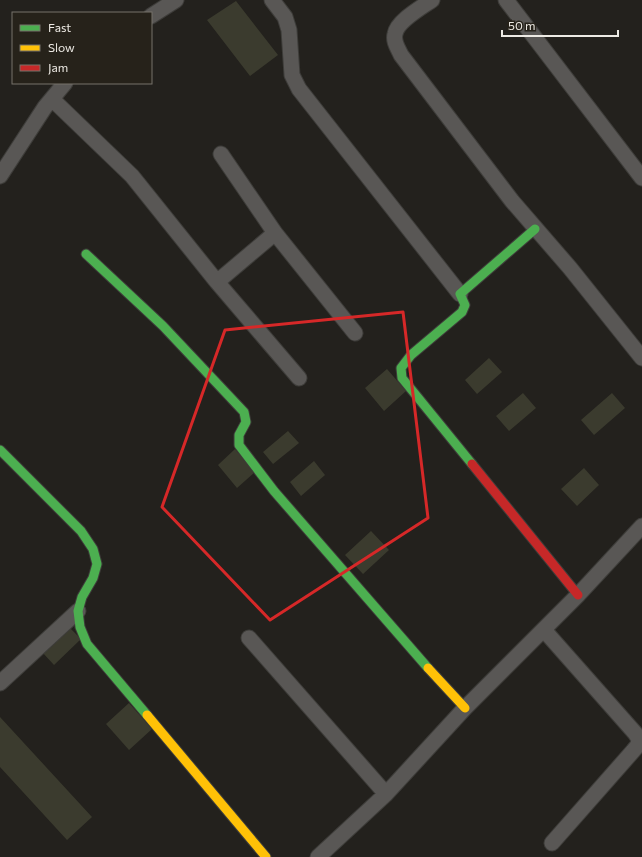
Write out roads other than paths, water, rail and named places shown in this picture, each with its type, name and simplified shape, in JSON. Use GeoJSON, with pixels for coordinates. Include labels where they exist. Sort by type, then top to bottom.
{"type":"FeatureCollection","features":[{"type":"Feature","properties":{"kind":"street"},"geometry":{"type":"LineString","coordinates":[[152,15],[176,0]]}},
{"type":"Feature","properties":{"kind":"street"},"geometry":{"type":"LineString","coordinates":[[272,0],[285,17],[289,30],[292,75],[299,89],[460,294],[465,303],[465,308],[462,312],[411,355],[401,368],[402,378],[578,595]]}},
{"type":"Feature","properties":{"kind":"street"},"geometry":{"type":"LineString","coordinates":[[432,0],[402,22],[395,33],[395,42],[401,55],[488,170],[535,229],[570,268],[642,358]]}},
{"type":"Feature","properties":{"kind":"street"},"geometry":{"type":"LineString","coordinates":[[506,0],[642,178]]}},
{"type":"Feature","properties":{"kind":"street"},"geometry":{"type":"LineString","coordinates":[[0,176],[45,107],[64,84]]}},
{"type":"Feature","properties":{"kind":"street"},"geometry":{"type":"LineString","coordinates":[[52,98],[132,176],[217,282],[299,378]]}},
{"type":"Feature","properties":{"kind":"street"},"geometry":{"type":"LineString","coordinates":[[221,154],[275,233],[355,332]]}},
{"type":"Feature","properties":{"kind":"street"},"geometry":{"type":"LineString","coordinates":[[460,294],[535,229]]}},
{"type":"Feature","properties":{"kind":"street"},"geometry":{"type":"LineString","coordinates":[[217,282],[275,233]]}},
{"type":"Feature","properties":{"kind":"street"},"geometry":{"type":"LineString","coordinates":[[86,254],[163,326],[244,412],[248,418],[247,424],[240,433],[238,440],[239,445],[274,491],[419,658],[465,708]]}},
{"type":"Feature","properties":{"kind":"street"},"geometry":{"type":"LineString","coordinates":[[0,450],[82,531],[93,549],[97,564],[93,578],[82,597],[78,611],[80,627],[87,644],[266,857]]}},
{"type":"Feature","properties":{"kind":"street"},"geometry":{"type":"LineString","coordinates":[[318,857],[386,794],[465,708],[544,630],[642,526]]}},
{"type":"Feature","properties":{"kind":"street"},"geometry":{"type":"LineString","coordinates":[[0,683],[78,611]]}},
{"type":"Feature","properties":{"kind":"street"},"geometry":{"type":"LineString","coordinates":[[544,630],[639,739],[638,744],[633,751],[552,842]]}},
{"type":"Feature","properties":{"kind":"street"},"geometry":{"type":"LineString","coordinates":[[249,638],[386,794]]}}]}
